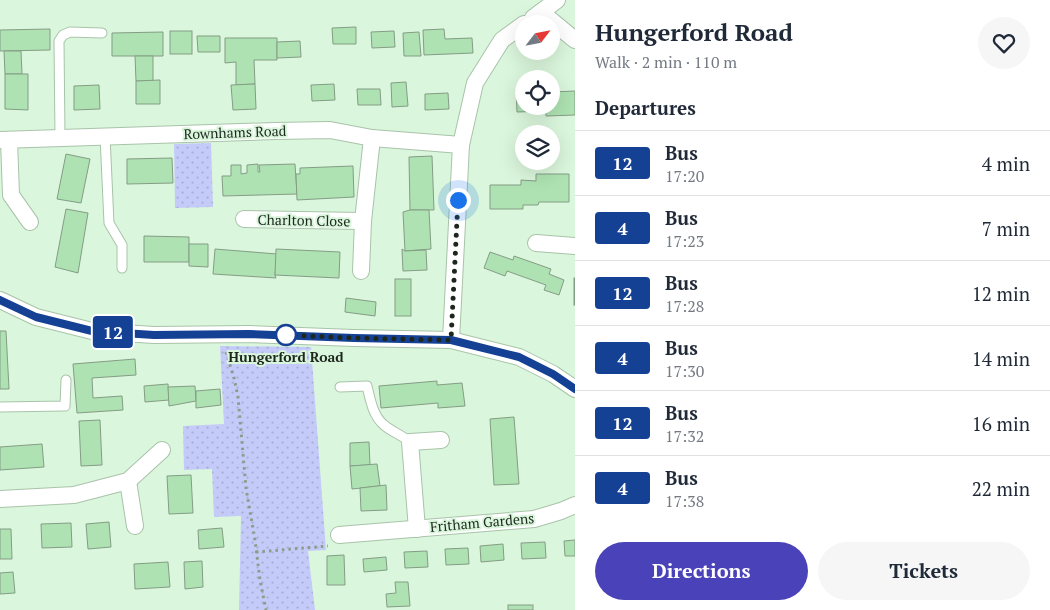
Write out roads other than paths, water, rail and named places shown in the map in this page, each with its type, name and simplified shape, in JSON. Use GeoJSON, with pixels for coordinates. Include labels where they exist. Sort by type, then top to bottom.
{"type":"FeatureCollection","features":[{"type":"Feature","properties":{"kind":"street"},"geometry":{"type":"LineString","coordinates":[[537,15],[557,0]]}},
{"type":"Feature","properties":{"kind":"street"},"geometry":{"type":"LineString","coordinates":[[541,12],[575,40]]}},
{"type":"Feature","properties":{"kind":"street"},"geometry":{"type":"LineString","coordinates":[[451,340],[461,145],[475,82],[502,40],[515,31]]}},
{"type":"Feature","properties":{"kind":"street","name":"Rownhams Road"},"geometry":{"type":"LineString","coordinates":[[30,222],[12,196],[4,140],[330,130],[372,138],[461,145]]}},
{"type":"Feature","properties":{"kind":"street","name":"Charlton Close"},"geometry":{"type":"LineString","coordinates":[[362,271],[363,221],[372,138]]}},
{"type":"Feature","properties":{"kind":"street","name":"Charlton Close"},"geometry":{"type":"LineString","coordinates":[[244,218],[363,221]]}},
{"type":"Feature","properties":{"kind":"street"},"geometry":{"type":"LineString","coordinates":[[536,243],[575,246]]}},
{"type":"Feature","properties":{"kind":"street"},"geometry":{"type":"LineString","coordinates":[[0,300],[36,317],[92,331],[154,335],[266,334],[451,340],[519,357],[553,374],[575,389]]}},
{"type":"Feature","properties":{"kind":"street"},"geometry":{"type":"LineString","coordinates":[[410,442],[441,440]]}},
{"type":"Feature","properties":{"kind":"street","name":"Fritham Gardens"},"geometry":{"type":"LineString","coordinates":[[410,442],[417,528]]}},
{"type":"Feature","properties":{"kind":"street"},"geometry":{"type":"LineString","coordinates":[[0,498],[74,496],[128,481],[162,450]]}},
{"type":"Feature","properties":{"kind":"street"},"geometry":{"type":"LineString","coordinates":[[128,481],[135,526]]}},
{"type":"Feature","properties":{"kind":"street","name":"Fritham Gardens"},"geometry":{"type":"LineString","coordinates":[[340,535],[534,519],[575,505]]}},
{"type":"Feature","properties":{"kind":"lane"},"geometry":{"type":"LineString","coordinates":[[60,138],[59,41],[62,35],[70,32],[102,33]]}},
{"type":"Feature","properties":{"kind":"lane"},"geometry":{"type":"LineString","coordinates":[[105,136],[109,223],[122,245],[122,268]]}},
{"type":"Feature","properties":{"kind":"lane"},"geometry":{"type":"LineString","coordinates":[[0,407],[65,406],[66,380]]}},
{"type":"Feature","properties":{"kind":"lane"},"geometry":{"type":"LineString","coordinates":[[340,387],[367,386],[374,411],[379,420],[410,442]]}},
{"type":"Feature","properties":{"kind":"place","name":"Hungerford Road"},"geometry":{"type":"Point","coordinates":[286,335]}}]}
